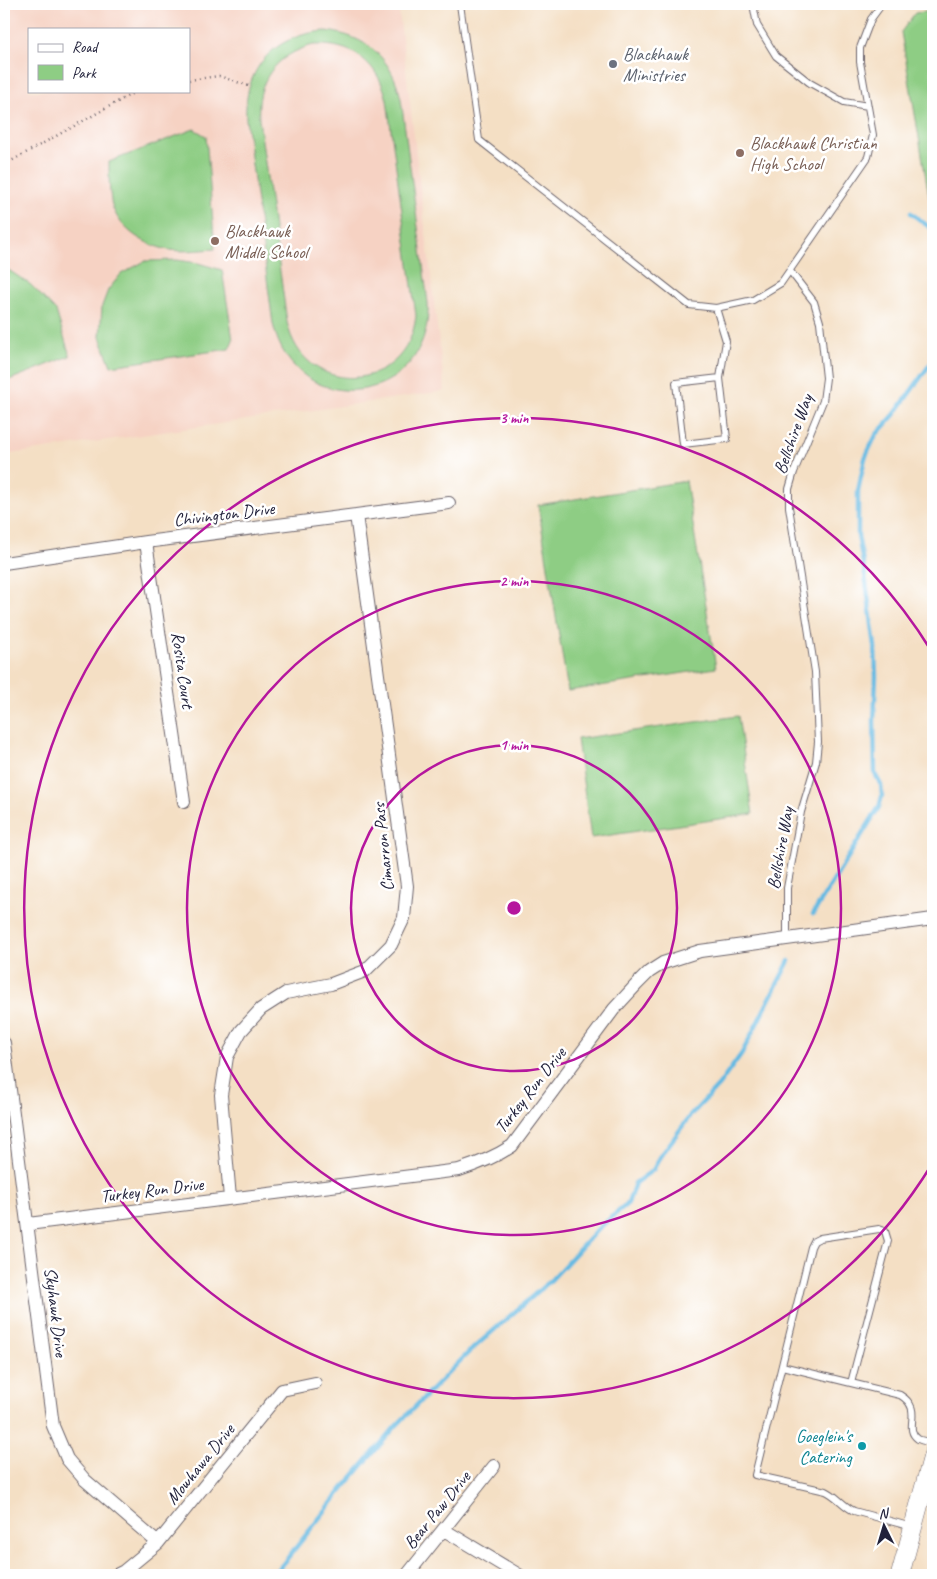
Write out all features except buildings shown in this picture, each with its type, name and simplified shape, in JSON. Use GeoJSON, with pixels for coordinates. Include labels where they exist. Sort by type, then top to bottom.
{"type":"FeatureCollection","features":[{"type":"Feature","properties":{"kind":"main road"},"geometry":{"type":"LineString","coordinates":[[900,1575],[933,1454]]}},
{"type":"Feature","properties":{"kind":"street","name":"Chivington Drive"},"geometry":{"type":"LineString","coordinates":[[4,563],[146,542],[449,503]]}},
{"type":"Feature","properties":{"kind":"street","name":"Cimarron Pass"},"geometry":{"type":"LineString","coordinates":[[230,1198],[221,1095],[227,1058],[241,1031],[262,1009],[286,993],[332,984],[365,971],[391,945],[404,918],[407,886],[356,515]]}},
{"type":"Feature","properties":{"kind":"street","name":"Rosita Court"},"geometry":{"type":"LineString","coordinates":[[146,542],[184,802]]}},
{"type":"Feature","properties":{"kind":"street","name":"Turkey Run Drive"},"geometry":{"type":"LineString","coordinates":[[28,1224],[459,1170],[498,1155],[512,1146],[614,1009],[649,972],[663,963],[700,951],[933,920]]}},
{"type":"Feature","properties":{"kind":"street","name":"Skyhawk Drive"},"geometry":{"type":"LineString","coordinates":[[4,1043],[53,1426],[67,1459],[85,1480],[158,1543]]}},
{"type":"Feature","properties":{"kind":"street","name":"Mowhawa Drive"},"geometry":{"type":"LineString","coordinates":[[116,1575],[124,1571],[158,1543],[282,1390],[315,1383]]}},
{"type":"Feature","properties":{"kind":"street","name":"Bear Paw Drive"},"geometry":{"type":"LineString","coordinates":[[407,1575],[494,1466]]}},
{"type":"Feature","properties":{"kind":"street"},"geometry":{"type":"LineString","coordinates":[[444,1530],[519,1575]]}},
{"type":"Feature","properties":{"kind":"lane"},"geometry":{"type":"LineString","coordinates":[[460,4],[479,140],[689,305],[716,308],[753,300],[781,283],[868,157],[873,135],[860,62],[860,48],[871,18],[882,4]]}},
{"type":"Feature","properties":{"kind":"lane"},"geometry":{"type":"LineString","coordinates":[[753,4],[757,25],[776,56],[810,83],[844,102],[868,106]]}},
{"type":"Feature","properties":{"kind":"lane","name":"Bellshire Way"},"geometry":{"type":"LineString","coordinates":[[787,940],[787,888],[801,812],[816,762],[818,742],[815,672],[789,507],[789,489],[798,459],[823,401],[826,378],[820,322],[814,302],[790,271]]}},
{"type":"Feature","properties":{"kind":"lane"},"geometry":{"type":"LineString","coordinates":[[716,308],[726,341],[720,378],[727,439],[683,444],[676,383],[720,378]]}},
{"type":"Feature","properties":{"kind":"lane"},"geometry":{"type":"LineString","coordinates":[[851,1383],[888,1241],[885,1231],[879,1229],[827,1236],[814,1241],[755,1475],[826,1491],[849,1509],[913,1528]]}},
{"type":"Feature","properties":{"kind":"lane"},"geometry":{"type":"LineString","coordinates":[[782,1366],[900,1394],[912,1408],[912,1430],[914,1435],[918,1439],[933,1443]]}},
{"type":"Feature","properties":{"kind":"path"},"geometry":{"type":"LineString","coordinates":[[190,80],[219,76],[248,86]]}},
{"type":"Feature","properties":{"kind":"path"},"geometry":{"type":"LineString","coordinates":[[4,165],[135,92]]}},
{"type":"Feature","properties":{"kind":"shaded area","name":"Blackhawk Middle School"},"geometry":{"type":"Polygon","coordinates":[[[4,4],[398,4],[445,391],[4,455],[4,4]]]}},
{"type":"Feature","properties":{"kind":"green space"},"geometry":{"type":"Polygon","coordinates":[[[933,11],[933,210],[931,208],[901,32],[915,13],[933,11]]]}},
{"type":"Feature","properties":{"kind":"green space"},"geometry":{"type":"Polygon","coordinates":[[[326,31],[341,34],[354,38],[376,51],[391,72],[401,99],[428,303],[424,338],[409,364],[387,381],[361,390],[333,388],[307,377],[286,356],[273,324],[246,119],[246,101],[250,84],[266,57],[277,47],[292,39],[326,31]],[[313,45],[300,49],[289,55],[271,71],[261,92],[259,119],[287,322],[297,347],[313,365],[332,375],[354,377],[375,373],[394,361],[409,342],[416,316],[387,100],[383,87],[370,65],[361,58],[340,47],[313,45]]]}},
{"type":"Feature","properties":{"kind":"green space"},"geometry":{"type":"Polygon","coordinates":[[[194,129],[206,136],[215,249],[186,251],[159,248],[132,233],[119,219],[111,201],[109,162],[194,129]]]}},
{"type":"Feature","properties":{"kind":"green space"},"geometry":{"type":"Polygon","coordinates":[[[177,260],[198,263],[222,270],[233,340],[229,349],[111,366],[100,337],[102,306],[108,290],[121,274],[145,261],[177,260]]]}},
{"type":"Feature","properties":{"kind":"green space"},"geometry":{"type":"Polygon","coordinates":[[[4,267],[31,285],[56,311],[70,356],[4,382],[4,267]]]}},
{"type":"Feature","properties":{"kind":"green space"},"geometry":{"type":"Polygon","coordinates":[[[686,481],[716,668],[568,691],[538,505],[686,481]]]}},
{"type":"Feature","properties":{"kind":"green space"},"geometry":{"type":"Polygon","coordinates":[[[738,716],[753,814],[591,838],[577,739],[738,716]]]}},
{"type":"Feature","properties":{"kind":"waterway"},"geometry":{"type":"LineString","coordinates":[[911,213],[933,230]]}},
{"type":"Feature","properties":{"kind":"waterway"},"geometry":{"type":"LineString","coordinates":[[813,914],[879,807],[882,796],[881,785],[875,774],[875,646],[858,536],[858,491],[865,458],[876,435],[894,415],[933,360]]}},
{"type":"Feature","properties":{"kind":"waterway"},"geometry":{"type":"LineString","coordinates":[[274,1575],[396,1426],[469,1352],[551,1280],[598,1229],[628,1203],[635,1183],[653,1170],[660,1157],[690,1116],[719,1085],[742,1053],[789,961]]}},
{"type":"Feature","properties":{"kind":"place","name":"Blackhawk Ministries"},"geometry":{"type":"Point","coordinates":[613,64]}},
{"type":"Feature","properties":{"kind":"place","name":"Blackhawk Christian High School"},"geometry":{"type":"Point","coordinates":[740,153]}},
{"type":"Feature","properties":{"kind":"place","name":"Blackhawk Middle School"},"geometry":{"type":"Point","coordinates":[215,241]}},
{"type":"Feature","properties":{"kind":"place","name":"Goeglein's Catering"},"geometry":{"type":"Point","coordinates":[862,1446]}}]}
